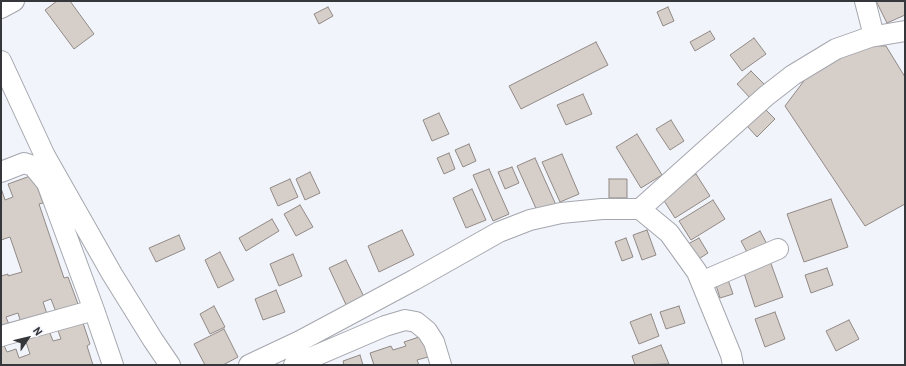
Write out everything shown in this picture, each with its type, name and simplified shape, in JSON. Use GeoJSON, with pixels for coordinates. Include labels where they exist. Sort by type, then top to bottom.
{"type":"FeatureCollection","features":[{"type":"Feature","properties":{"kind":"street"},"geometry":{"type":"LineString","coordinates":[[1,8],[14,1]]}},
{"type":"Feature","properties":{"kind":"street"},"geometry":{"type":"LineString","coordinates":[[865,1],[874,36]]}},
{"type":"Feature","properties":{"kind":"street"},"geometry":{"type":"LineString","coordinates":[[640,210],[766,96],[793,75],[836,49],[874,36],[905,31]]}},
{"type":"Feature","properties":{"kind":"street"},"geometry":{"type":"LineString","coordinates":[[1,61],[45,156],[112,274],[170,365]]}},
{"type":"Feature","properties":{"kind":"street"},"geometry":{"type":"LineString","coordinates":[[1,172],[24,163],[33,166],[47,184],[113,365]]}},
{"type":"Feature","properties":{"kind":"street"},"geometry":{"type":"LineString","coordinates":[[249,365],[300,341],[407,284],[499,232],[530,220],[561,213],[602,209],[640,210],[669,233],[697,272],[731,355],[733,365]]}},
{"type":"Feature","properties":{"kind":"street"},"geometry":{"type":"LineString","coordinates":[[701,282],[778,249]]}},
{"type":"Feature","properties":{"kind":"street"},"geometry":{"type":"LineString","coordinates":[[1,336],[94,310]]}},
{"type":"Feature","properties":{"kind":"street"},"geometry":{"type":"LineString","coordinates":[[294,365],[385,326],[405,320],[416,322],[427,332],[434,342],[441,365]]}},
{"type":"Feature","properties":{"kind":"building"},"geometry":{"type":"Polygon","coordinates":[[[57,1],[70,1],[94,34],[74,49],[45,10],[57,1]]]}},
{"type":"Feature","properties":{"kind":"building"},"geometry":{"type":"Polygon","coordinates":[[[876,1],[905,1],[905,15],[887,23],[876,1]]]}},
{"type":"Feature","properties":{"kind":"building"},"geometry":{"type":"Polygon","coordinates":[[[328,7],[333,16],[319,24],[314,14],[328,7]]]}},
{"type":"Feature","properties":{"kind":"building"},"geometry":{"type":"Polygon","coordinates":[[[668,7],[674,21],[663,26],[657,12],[668,7]]]}},
{"type":"Feature","properties":{"kind":"building"},"geometry":{"type":"Polygon","coordinates":[[[710,31],[715,39],[695,51],[690,42],[710,31]]]}},
{"type":"Feature","properties":{"kind":"building"},"geometry":{"type":"Polygon","coordinates":[[[754,38],[766,54],[742,71],[730,55],[754,38]]]}},
{"type":"Feature","properties":{"kind":"building"},"geometry":{"type":"Polygon","coordinates":[[[596,42],[608,65],[521,109],[509,86],[596,42]]]}},
{"type":"Feature","properties":{"kind":"building"},"geometry":{"type":"Polygon","coordinates":[[[855,45],[886,46],[905,77],[905,204],[865,226],[785,106],[819,61],[855,45]]]}},
{"type":"Feature","properties":{"kind":"building"},"geometry":{"type":"Polygon","coordinates":[[[751,71],[766,86],[752,100],[737,84],[751,71]]]}},
{"type":"Feature","properties":{"kind":"building"},"geometry":{"type":"Polygon","coordinates":[[[583,94],[592,114],[566,125],[557,105],[583,94]]]}},
{"type":"Feature","properties":{"kind":"building"},"geometry":{"type":"Polygon","coordinates":[[[765,109],[775,119],[757,137],[747,126],[765,109]]]}},
{"type":"Feature","properties":{"kind":"building"},"geometry":{"type":"Polygon","coordinates":[[[439,113],[449,134],[432,141],[423,120],[439,113]]]}},
{"type":"Feature","properties":{"kind":"building"},"geometry":{"type":"Polygon","coordinates":[[[671,120],[684,141],[670,150],[656,129],[671,120]]]}},
{"type":"Feature","properties":{"kind":"building"},"geometry":{"type":"Polygon","coordinates":[[[637,134],[662,175],[641,188],[616,147],[637,134]]]}},
{"type":"Feature","properties":{"kind":"building"},"geometry":{"type":"Polygon","coordinates":[[[469,144],[476,161],[463,167],[455,150],[469,144]]]}},
{"type":"Feature","properties":{"kind":"building"},"geometry":{"type":"Polygon","coordinates":[[[449,153],[455,169],[444,174],[437,158],[449,153]]]}},
{"type":"Feature","properties":{"kind":"building"},"geometry":{"type":"Polygon","coordinates":[[[562,154],[579,194],[560,202],[542,162],[562,154]]]}},
{"type":"Feature","properties":{"kind":"building"},"geometry":{"type":"Polygon","coordinates":[[[535,158],[556,205],[538,213],[517,166],[535,158]]]}},
{"type":"Feature","properties":{"kind":"building"},"geometry":{"type":"Polygon","coordinates":[[[512,167],[519,183],[505,189],[498,172],[512,167]]]}},
{"type":"Feature","properties":{"kind":"building"},"geometry":{"type":"Polygon","coordinates":[[[489,169],[509,214],[493,221],[473,175],[489,169]]]}},
{"type":"Feature","properties":{"kind":"building"},"geometry":{"type":"Polygon","coordinates":[[[310,172],[320,193],[305,200],[296,179],[310,172]]]}},
{"type":"Feature","properties":{"kind":"building"},"geometry":{"type":"Polygon","coordinates":[[[696,174],[710,196],[675,218],[661,196],[696,174]]]}},
{"type":"Feature","properties":{"kind":"building"},"geometry":{"type":"Polygon","coordinates":[[[33,175],[43,203],[39,204],[64,278],[68,277],[78,304],[56,312],[51,299],[43,302],[47,314],[21,323],[18,313],[6,317],[10,327],[1,330],[1,276],[8,274],[8,276],[22,272],[10,237],[1,240],[1,188],[5,200],[13,197],[8,184],[33,175]]]}},
{"type":"Feature","properties":{"kind":"building"},"geometry":{"type":"Polygon","coordinates":[[[290,179],[298,197],[278,206],[270,188],[290,179]]]}},
{"type":"Feature","properties":{"kind":"building"},"geometry":{"type":"Polygon","coordinates":[[[609,179],[627,179],[627,198],[609,198],[609,179]]]}},
{"type":"Feature","properties":{"kind":"building"},"geometry":{"type":"Polygon","coordinates":[[[472,189],[486,220],[466,228],[453,198],[472,189]]]}},
{"type":"Feature","properties":{"kind":"building"},"geometry":{"type":"Polygon","coordinates":[[[831,199],[848,247],[804,262],[787,214],[831,199]]]}},
{"type":"Feature","properties":{"kind":"building"},"geometry":{"type":"Polygon","coordinates":[[[713,200],[725,219],[691,240],[679,221],[713,200]]]}},
{"type":"Feature","properties":{"kind":"building"},"geometry":{"type":"Polygon","coordinates":[[[300,205],[313,227],[296,236],[284,214],[300,205]]]}},
{"type":"Feature","properties":{"kind":"building"},"geometry":{"type":"Polygon","coordinates":[[[272,219],[279,231],[246,251],[239,238],[272,219]]]}},
{"type":"Feature","properties":{"kind":"building"},"geometry":{"type":"Polygon","coordinates":[[[402,230],[414,255],[379,272],[368,246],[402,230]]]}},
{"type":"Feature","properties":{"kind":"building"},"geometry":{"type":"Polygon","coordinates":[[[647,230],[656,255],[642,260],[633,235],[647,230]]]}},
{"type":"Feature","properties":{"kind":"building"},"geometry":{"type":"Polygon","coordinates":[[[760,231],[768,246],[749,256],[741,241],[760,231]]]}},
{"type":"Feature","properties":{"kind":"building"},"geometry":{"type":"Polygon","coordinates":[[[179,235],[185,249],[156,262],[149,248],[179,235]]]}},
{"type":"Feature","properties":{"kind":"building"},"geometry":{"type":"Polygon","coordinates":[[[626,238],[633,257],[622,261],[615,242],[626,238]]]}},
{"type":"Feature","properties":{"kind":"building"},"geometry":{"type":"Polygon","coordinates":[[[699,238],[708,253],[697,260],[688,244],[699,238]]]}},
{"type":"Feature","properties":{"kind":"building"},"geometry":{"type":"Polygon","coordinates":[[[220,252],[234,280],[218,288],[205,260],[220,252]]]}},
{"type":"Feature","properties":{"kind":"building"},"geometry":{"type":"Polygon","coordinates":[[[293,254],[302,276],[279,286],[270,264],[293,254]]]}},
{"type":"Feature","properties":{"kind":"building"},"geometry":{"type":"Polygon","coordinates":[[[346,260],[366,301],[348,309],[329,268],[346,260]]]}},
{"type":"Feature","properties":{"kind":"building"},"geometry":{"type":"Polygon","coordinates":[[[770,261],[783,297],[755,307],[743,270],[770,261]]]}},
{"type":"Feature","properties":{"kind":"building"},"geometry":{"type":"Polygon","coordinates":[[[827,268],[833,285],[811,293],[805,275],[827,268]]]}},
{"type":"Feature","properties":{"kind":"building"},"geometry":{"type":"Polygon","coordinates":[[[727,277],[733,294],[720,298],[715,282],[727,277]]]}},
{"type":"Feature","properties":{"kind":"building"},"geometry":{"type":"Polygon","coordinates":[[[276,290],[285,312],[263,320],[255,299],[276,290]]]}},
{"type":"Feature","properties":{"kind":"building"},"geometry":{"type":"Polygon","coordinates":[[[214,306],[225,327],[210,334],[200,314],[214,306]]]}},
{"type":"Feature","properties":{"kind":"building"},"geometry":{"type":"Polygon","coordinates":[[[679,306],[685,323],[666,329],[660,312],[679,306]]]}},
{"type":"Feature","properties":{"kind":"building"},"geometry":{"type":"Polygon","coordinates":[[[775,312],[785,339],[765,347],[755,319],[775,312]]]}},
{"type":"Feature","properties":{"kind":"building"},"geometry":{"type":"Polygon","coordinates":[[[651,314],[659,336],[639,344],[630,322],[651,314]]]}},
{"type":"Feature","properties":{"kind":"building"},"geometry":{"type":"Polygon","coordinates":[[[81,317],[90,344],[87,346],[93,365],[1,365],[1,344],[3,343],[7,352],[16,349],[19,358],[30,354],[24,336],[48,328],[53,341],[61,339],[56,325],[81,317]]]}},
{"type":"Feature","properties":{"kind":"building"},"geometry":{"type":"Polygon","coordinates":[[[849,320],[859,339],[836,351],[826,331],[849,320]]]}},
{"type":"Feature","properties":{"kind":"building"},"geometry":{"type":"Polygon","coordinates":[[[224,329],[238,357],[223,365],[205,365],[194,344],[224,329]]]}},
{"type":"Feature","properties":{"kind":"building"},"geometry":{"type":"Polygon","coordinates":[[[422,336],[428,357],[417,360],[419,365],[374,365],[370,353],[391,346],[393,350],[406,346],[404,342],[422,336]]]}},
{"type":"Feature","properties":{"kind":"building"},"geometry":{"type":"Polygon","coordinates":[[[661,345],[669,364],[635,365],[632,356],[661,345]]]}},
{"type":"Feature","properties":{"kind":"building"},"geometry":{"type":"Polygon","coordinates":[[[360,355],[363,365],[344,365],[343,361],[360,355]]]}}]}
